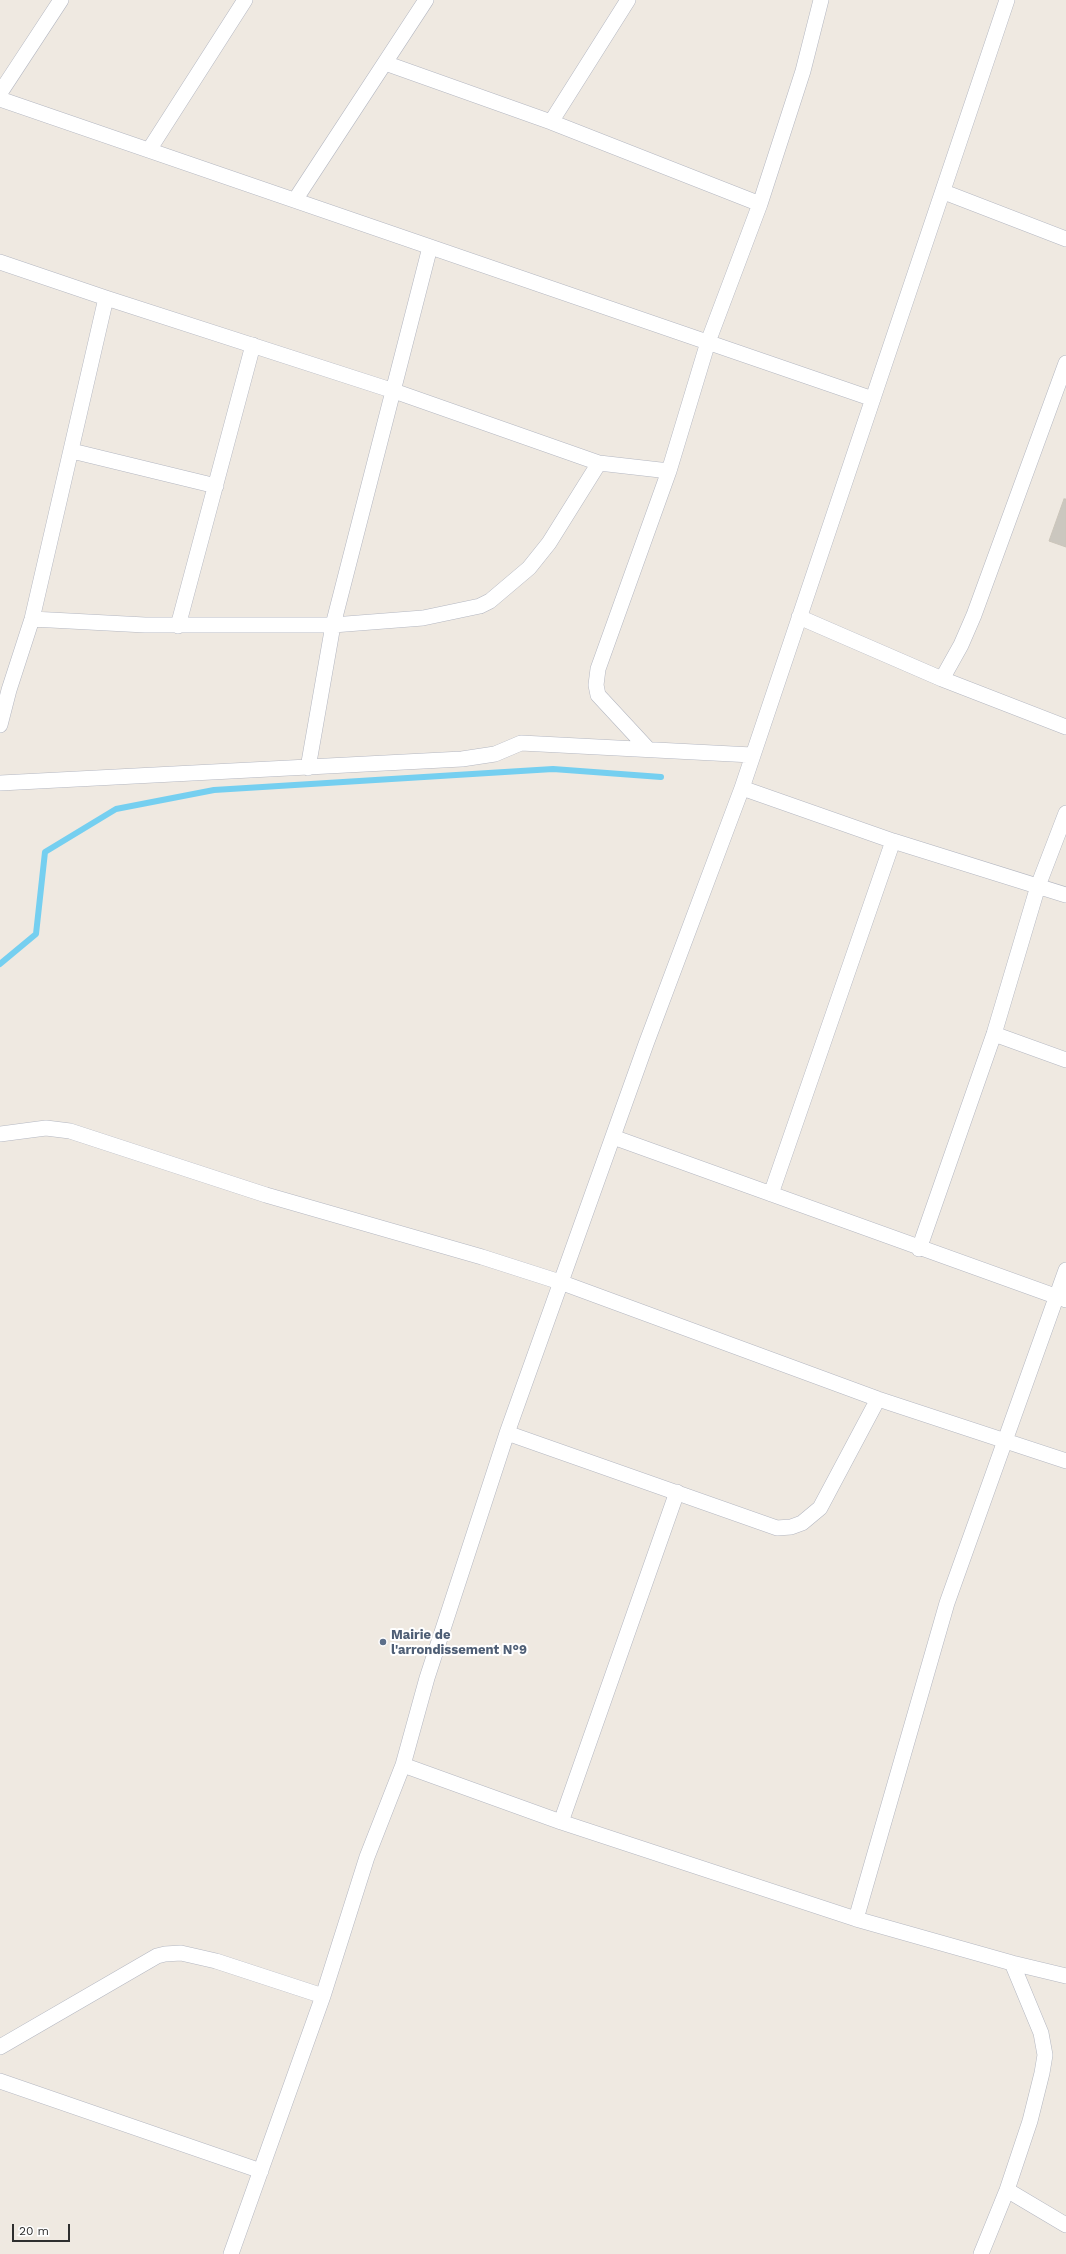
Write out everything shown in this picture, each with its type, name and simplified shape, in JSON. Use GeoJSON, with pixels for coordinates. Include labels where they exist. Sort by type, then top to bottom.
{"type":"FeatureCollection","features":[{"type":"Feature","properties":{"kind":"street"},"geometry":{"type":"LineString","coordinates":[[0,93],[61,0]]}},
{"type":"Feature","properties":{"kind":"street"},"geometry":{"type":"LineString","coordinates":[[149,150],[246,0]]}},
{"type":"Feature","properties":{"kind":"street"},"geometry":{"type":"LineString","coordinates":[[295,200],[426,0]]}},
{"type":"Feature","properties":{"kind":"street"},"geometry":{"type":"LineString","coordinates":[[551,122],[628,0]]}},
{"type":"Feature","properties":{"kind":"street"},"geometry":{"type":"LineString","coordinates":[[648,749],[603,702],[596,685],[598,669],[669,471],[708,342],[760,204],[802,71],[821,0]]}},
{"type":"Feature","properties":{"kind":"street"},"geometry":{"type":"LineString","coordinates":[[231,2254],[323,1996],[367,1857],[403,1765],[428,1678],[507,1433],[560,1282],[587,1214],[613,1137],[742,788],[944,192],[1007,0]]}},
{"type":"Feature","properties":{"kind":"street"},"geometry":{"type":"LineString","coordinates":[[385,63],[551,122],[760,204]]}},
{"type":"Feature","properties":{"kind":"street"},"geometry":{"type":"LineString","coordinates":[[0,99],[873,399]]}},
{"type":"Feature","properties":{"kind":"street"},"geometry":{"type":"LineString","coordinates":[[944,192],[1066,239]]}},
{"type":"Feature","properties":{"kind":"street"},"geometry":{"type":"LineString","coordinates":[[308,768],[333,625],[430,247]]}},
{"type":"Feature","properties":{"kind":"street"},"geometry":{"type":"LineString","coordinates":[[0,262],[106,298],[394,391],[599,463],[669,471]]}},
{"type":"Feature","properties":{"kind":"street"},"geometry":{"type":"LineString","coordinates":[[0,725],[9,690],[32,619],[106,298]]}},
{"type":"Feature","properties":{"kind":"street"},"geometry":{"type":"LineString","coordinates":[[178,626],[253,345]]}},
{"type":"Feature","properties":{"kind":"street"},"geometry":{"type":"LineString","coordinates":[[942,679],[961,645],[974,615],[1066,363]]}},
{"type":"Feature","properties":{"kind":"street"},"geometry":{"type":"LineString","coordinates":[[72,450],[216,486]]}},
{"type":"Feature","properties":{"kind":"street"},"geometry":{"type":"LineString","coordinates":[[32,619],[178,626],[333,625],[424,618],[480,606],[490,601],[529,568],[549,543],[599,463]]}},
{"type":"Feature","properties":{"kind":"street"},"geometry":{"type":"LineString","coordinates":[[800,617],[942,679],[1066,727]]}},
{"type":"Feature","properties":{"kind":"street"},"geometry":{"type":"LineString","coordinates":[[0,783],[462,759],[495,754],[521,743],[615,750],[648,749],[752,756]]}},
{"type":"Feature","properties":{"kind":"street"},"geometry":{"type":"LineString","coordinates":[[742,788],[894,841],[1066,894]]}},
{"type":"Feature","properties":{"kind":"street"},"geometry":{"type":"LineString","coordinates":[[919,1249],[994,1034],[1038,886],[1066,813]]}},
{"type":"Feature","properties":{"kind":"street"},"geometry":{"type":"LineString","coordinates":[[772,1194],[894,841]]}},
{"type":"Feature","properties":{"kind":"street"},"geometry":{"type":"LineString","coordinates":[[994,1034],[1066,1060]]}},
{"type":"Feature","properties":{"kind":"street"},"geometry":{"type":"LineString","coordinates":[[0,1134],[46,1128],[70,1131],[266,1195],[482,1257],[560,1282],[878,1400],[1066,1461]]}},
{"type":"Feature","properties":{"kind":"street"},"geometry":{"type":"LineString","coordinates":[[613,1137],[919,1249],[1061,1298]]}},
{"type":"Feature","properties":{"kind":"street"},"geometry":{"type":"LineString","coordinates":[[856,1919],[947,1603],[1005,1441],[1061,1298],[1066,1270]]}},
{"type":"Feature","properties":{"kind":"street"},"geometry":{"type":"LineString","coordinates":[[507,1433],[777,1528],[791,1527],[802,1523],[820,1508],[878,1400]]}},
{"type":"Feature","properties":{"kind":"street"},"geometry":{"type":"LineString","coordinates":[[561,1822],[677,1492]]}},
{"type":"Feature","properties":{"kind":"street"},"geometry":{"type":"LineString","coordinates":[[403,1765],[561,1822],[856,1919],[1012,1963],[1066,1976]]}},
{"type":"Feature","properties":{"kind":"street"},"geometry":{"type":"LineString","coordinates":[[0,2047],[157,1956],[165,1954],[181,1953],[216,1961],[323,1996]]}},
{"type":"Feature","properties":{"kind":"street"},"geometry":{"type":"LineString","coordinates":[[981,2254],[1007,2190],[1030,2121],[1042,2073],[1044,2055],[1042,2033],[1012,1963]]}},
{"type":"Feature","properties":{"kind":"street"},"geometry":{"type":"LineString","coordinates":[[0,2081],[261,2171]]}},
{"type":"Feature","properties":{"kind":"street"},"geometry":{"type":"LineString","coordinates":[[1007,2190],[1066,2225]]}},
{"type":"Feature","properties":{"kind":"building"},"geometry":{"type":"Polygon","coordinates":[[[1064,499],[1066,499],[1066,547],[1049,541],[1064,499]]]}},
{"type":"Feature","properties":{"kind":"waterway"},"geometry":{"type":"LineString","coordinates":[[0,964],[36,934],[45,852],[116,809],[214,790],[553,769],[661,777]]}},
{"type":"Feature","properties":{"kind":"place","name":"Mairie de l'arrondissement N°9"},"geometry":{"type":"Point","coordinates":[383,1642]}}]}
